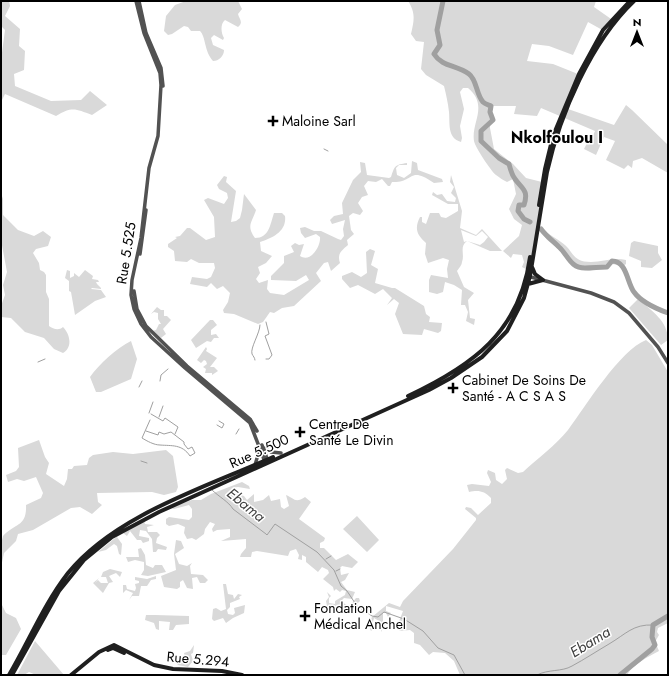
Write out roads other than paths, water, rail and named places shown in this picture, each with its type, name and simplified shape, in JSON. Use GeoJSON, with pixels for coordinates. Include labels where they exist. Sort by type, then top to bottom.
{"type":"FeatureCollection","features":[{"type":"Feature","properties":{"kind":"main road"},"geometry":{"type":"LineString","coordinates":[[572,95],[586,59],[603,30],[630,1]]}},
{"type":"Feature","properties":{"kind":"main road"},"geometry":{"type":"LineString","coordinates":[[572,95],[606,32],[634,1]]}},
{"type":"Feature","properties":{"kind":"main road","name":"Rue 5.500"},"geometry":{"type":"LineString","coordinates":[[12,675],[59,591],[73,572],[96,549],[132,525],[267,462],[429,390],[466,369],[482,356],[507,331],[518,311],[528,284],[545,169],[553,136],[572,95]]}},
{"type":"Feature","properties":{"kind":"main road"},"geometry":{"type":"LineString","coordinates":[[530,266],[535,274],[543,280]]}},
{"type":"Feature","properties":{"kind":"main road","name":"Rue 5.500"},"geometry":{"type":"LineString","coordinates":[[9,675],[56,589],[72,568],[88,551],[106,537],[129,522],[255,465],[267,462],[281,453],[428,387],[473,359],[485,349],[503,328],[528,276]]}},
{"type":"Feature","properties":{"kind":"main road"},"geometry":{"type":"LineString","coordinates":[[528,284],[543,280]]}},
{"type":"Feature","properties":{"kind":"main road","name":"Rue 5.294"},"geometry":{"type":"LineString","coordinates":[[71,675],[99,652],[114,645],[147,662],[173,669],[222,671],[242,675]]}},
{"type":"Feature","properties":{"kind":"main road","name":"Rue 5.294"},"geometry":{"type":"LineString","coordinates":[[74,675],[100,654],[113,648],[146,664],[173,672],[231,675]]}},
{"type":"Feature","properties":{"kind":"street","name":"Rue 5.525"},"geometry":{"type":"LineString","coordinates":[[138,1],[143,30],[160,74],[161,85],[158,136],[148,174],[140,242],[132,280],[131,295],[134,309],[141,324],[154,340],[209,389],[246,419],[254,430],[267,462]]}},
{"type":"Feature","properties":{"kind":"street"},"geometry":{"type":"LineString","coordinates":[[528,276],[591,292],[614,302],[629,313],[658,347],[668,363]]}},
{"type":"Feature","properties":{"kind":"street"},"geometry":{"type":"LineString","coordinates":[[255,465],[261,447],[271,452],[281,453]]}},
{"type":"Feature","properties":{"kind":"waterway"},"geometry":{"type":"LineString","coordinates":[[443,1],[437,30],[440,45],[434,54],[445,64],[469,74],[474,80],[481,99],[484,103],[491,106],[490,112],[493,120],[481,131],[481,141],[499,158],[509,164],[511,172],[524,190],[526,196],[524,205],[519,205],[518,211],[524,219],[530,222]]}},
{"type":"Feature","properties":{"kind":"waterway"},"geometry":{"type":"LineString","coordinates":[[324,149],[328,151]]}},
{"type":"Feature","properties":{"kind":"waterway"},"geometry":{"type":"LineString","coordinates":[[541,229],[576,266],[585,268],[607,267],[612,261],[617,262],[624,268],[637,296],[650,305],[668,313]]}},
{"type":"Feature","properties":{"kind":"waterway"},"geometry":{"type":"LineString","coordinates":[[266,322],[269,334],[265,336],[272,355],[269,359],[266,359]]}},
{"type":"Feature","properties":{"kind":"waterway"},"geometry":{"type":"LineString","coordinates":[[255,360],[252,351],[260,325]]}},
{"type":"Feature","properties":{"kind":"waterway"},"geometry":{"type":"LineString","coordinates":[[38,362],[45,359]]}},
{"type":"Feature","properties":{"kind":"waterway"},"geometry":{"type":"LineString","coordinates":[[160,381],[161,375],[168,369]]}},
{"type":"Feature","properties":{"kind":"waterway"},"geometry":{"type":"LineString","coordinates":[[139,387],[142,381]]}},
{"type":"Feature","properties":{"kind":"waterway"},"geometry":{"type":"LineString","coordinates":[[149,413],[153,402]]}},
{"type":"Feature","properties":{"kind":"waterway"},"geometry":{"type":"LineString","coordinates":[[159,417],[163,406]]}},
{"type":"Feature","properties":{"kind":"waterway"},"geometry":{"type":"LineString","coordinates":[[151,414],[163,421],[165,418],[178,427],[175,434]]}},
{"type":"Feature","properties":{"kind":"waterway"},"geometry":{"type":"LineString","coordinates":[[146,431],[158,435],[159,432],[164,434],[171,432],[184,442],[188,449],[192,447],[195,453],[190,456],[184,449],[155,444],[142,438],[150,420]]}},
{"type":"Feature","properties":{"kind":"waterway"},"geometry":{"type":"LineString","coordinates":[[217,425],[222,428],[224,424],[219,421]]}},
{"type":"Feature","properties":{"kind":"waterway"},"geometry":{"type":"LineString","coordinates":[[236,434],[239,429]]}},
{"type":"Feature","properties":{"kind":"waterway"},"geometry":{"type":"LineString","coordinates":[[141,461],[147,463]]}},
{"type":"Feature","properties":{"kind":"waterway","name":"Ebama"},"geometry":{"type":"LineString","coordinates":[[212,490],[233,509],[267,535],[275,524],[317,552],[334,570],[341,586],[347,591],[357,606],[372,616],[378,617],[384,612],[404,619],[423,631],[438,648],[454,655],[465,675]]}},
{"type":"Feature","properties":{"kind":"waterway"},"geometry":{"type":"LineString","coordinates":[[326,559],[331,556]]}},
{"type":"Feature","properties":{"kind":"waterway","name":"Ebama"},"geometry":{"type":"LineString","coordinates":[[336,571],[340,569]]}},
{"type":"Feature","properties":{"kind":"waterway"},"geometry":{"type":"LineString","coordinates":[[620,675],[652,649],[655,645],[652,637],[653,625],[668,616]]}},
{"type":"Feature","properties":{"kind":"waterway","name":"Ebama"},"geometry":{"type":"LineString","coordinates":[[537,675],[568,668],[630,630],[640,626],[653,625]]}},
{"type":"Feature","properties":{"kind":"place","name":"Maloine Sarl"},"geometry":{"type":"Point","coordinates":[273,121]}},
{"type":"Feature","properties":{"kind":"place","name":"Cabinet De Soins De Santé - A C S A S"},"geometry":{"type":"Point","coordinates":[453,388]}},
{"type":"Feature","properties":{"kind":"place","name":"Centre De Santé Le Divin"},"geometry":{"type":"Point","coordinates":[300,432]}},
{"type":"Feature","properties":{"kind":"place","name":"Fondation Médical Anchel"},"geometry":{"type":"Point","coordinates":[305,616]}},
{"type":"Feature","properties":{"kind":"district","name":"Nkolfoulou I"},"geometry":{"type":"Point","coordinates":[557,137]}}]}
